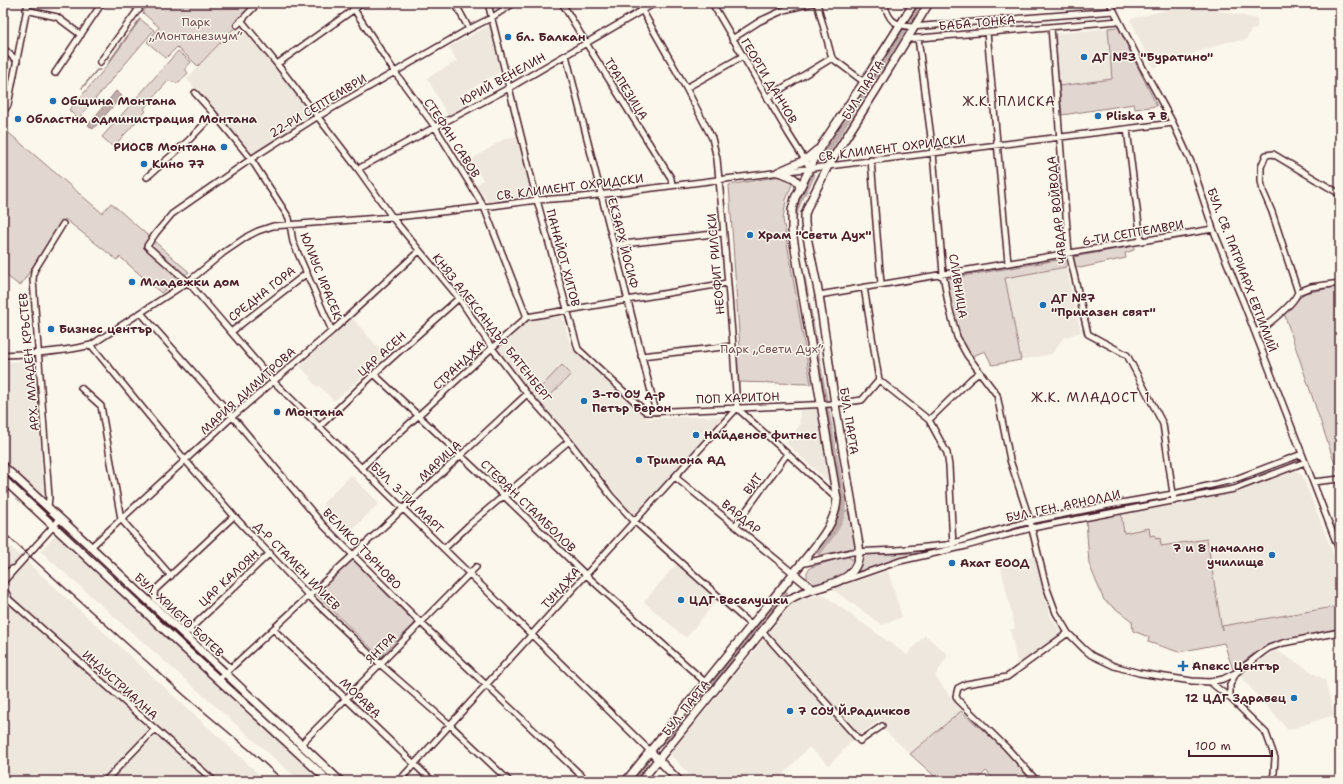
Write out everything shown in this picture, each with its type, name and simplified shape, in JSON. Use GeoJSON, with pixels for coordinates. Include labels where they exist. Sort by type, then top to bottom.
{"type":"FeatureCollection","features":[{"type":"Feature","properties":{"kind":"main road","name":"БУЛ. ПАРТА"},"geometry":{"type":"LineString","coordinates":[[626,781],[801,564],[827,529],[836,510],[837,499],[823,405],[792,231],[792,210],[795,198],[821,146],[902,25],[914,3]]}},
{"type":"Feature","properties":{"kind":"main road","name":"БУЛ. ПАРТА"},"geometry":{"type":"LineString","coordinates":[[641,781],[788,600],[812,589],[842,580],[855,568],[859,558],[833,404],[819,295],[805,223],[805,214],[828,166],[929,3]]}},
{"type":"Feature","properties":{"kind":"main road"},"geometry":{"type":"LineString","coordinates":[[778,172],[805,160],[821,146]]}},
{"type":"Feature","properties":{"kind":"main road"},"geometry":{"type":"LineString","coordinates":[[778,172],[796,179],[800,188]]}},
{"type":"Feature","properties":{"kind":"main road","name":"БУЛ. ХРИСТО БОТЕВ"},"geometry":{"type":"LineString","coordinates":[[3,466],[187,632],[225,673],[340,781]]}},
{"type":"Feature","properties":{"kind":"main road","name":"БУЛ. ХРИСТО БОТЕВ"},"geometry":{"type":"LineString","coordinates":[[3,479],[218,680],[329,781]]}},
{"type":"Feature","properties":{"kind":"main road"},"geometry":{"type":"LineString","coordinates":[[801,564],[804,582]]}},
{"type":"Feature","properties":{"kind":"main road"},"geometry":{"type":"LineString","coordinates":[[793,573],[812,589]]}},
{"type":"Feature","properties":{"kind":"main road","name":"БУЛ. 3-ТИ МАРТ"},"geometry":{"type":"LineString","coordinates":[[650,751],[679,781]]}},
{"type":"Feature","properties":{"kind":"street"},"geometry":{"type":"LineString","coordinates":[[3,112],[8,105],[28,3]]}},
{"type":"Feature","properties":{"kind":"street"},"geometry":{"type":"LineString","coordinates":[[55,73],[101,3]]}},
{"type":"Feature","properties":{"kind":"street"},"geometry":{"type":"LineString","coordinates":[[132,3],[139,10]]}},
{"type":"Feature","properties":{"kind":"street"},"geometry":{"type":"LineString","coordinates":[[100,62],[143,3]]}},
{"type":"Feature","properties":{"kind":"street","name":"КНЯЗ АЛЕКСАНДЪР БАТЕНБЕРГ"},"geometry":{"type":"LineString","coordinates":[[258,3],[239,23],[277,64],[358,169],[392,217],[459,298],[492,348],[528,394],[569,441],[611,496],[634,521],[752,626]]}},
{"type":"Feature","properties":{"kind":"street","name":"СТЕФАН САВОВ"},"geometry":{"type":"LineString","coordinates":[[350,3],[394,72],[435,127],[484,208],[527,317]]}},
{"type":"Feature","properties":{"kind":"street"},"geometry":{"type":"LineString","coordinates":[[277,64],[363,3]]}},
{"type":"Feature","properties":{"kind":"street"},"geometry":{"type":"LineString","coordinates":[[456,3],[469,29]]}},
{"type":"Feature","properties":{"kind":"street","name":"ПАНАЙОТ ХИТОВ"},"geometry":{"type":"LineString","coordinates":[[488,3],[537,200],[578,349],[646,412],[656,412]]}},
{"type":"Feature","properties":{"kind":"street","name":"22-РИ СЕПТЕМВРИ"},"geometry":{"type":"LineString","coordinates":[[147,246],[172,214],[251,159],[317,117],[469,29],[492,18],[514,3]]}},
{"type":"Feature","properties":{"kind":"street","name":"ТРАПЕЗИЦА"},"geometry":{"type":"LineString","coordinates":[[562,3],[671,178],[672,185]]}},
{"type":"Feature","properties":{"kind":"street","name":"НЕОФИТ РИЛСКИ"},"geometry":{"type":"LineString","coordinates":[[638,3],[686,88],[712,138],[717,159],[724,233],[737,408]]}},
{"type":"Feature","properties":{"kind":"street","name":"ЮРИЙ ВЕНЕЛИН"},"geometry":{"type":"LineString","coordinates":[[358,169],[509,88],[655,3]]}},
{"type":"Feature","properties":{"kind":"street","name":"ГЕОРГИ ДАНЧОВ"},"geometry":{"type":"LineString","coordinates":[[712,3],[810,168]]}},
{"type":"Feature","properties":{"kind":"street"},"geometry":{"type":"LineString","coordinates":[[732,39],[760,21],[784,10],[812,3]]}},
{"type":"Feature","properties":{"kind":"street"},"geometry":{"type":"LineString","coordinates":[[817,3],[832,58],[864,82]]}},
{"type":"Feature","properties":{"kind":"street"},"geometry":{"type":"LineString","coordinates":[[884,3],[887,15],[894,23],[902,25]]}},
{"type":"Feature","properties":{"kind":"street","name":"БУЛ. СВ. ПАТРИАРХ ЕВТИМИЙ"},"geometry":{"type":"LineString","coordinates":[[1110,3],[1173,123],[1191,162],[1213,229],[1255,332],[1340,552]]}},
{"type":"Feature","properties":{"kind":"street"},"geometry":{"type":"LineString","coordinates":[[26,10],[57,16],[80,35]]}},
{"type":"Feature","properties":{"kind":"street","name":"БАБА ТОНКА"},"geometry":{"type":"LineString","coordinates":[[902,25],[913,27],[1114,11]]}},
{"type":"Feature","properties":{"kind":"street","name":"БАБА ТОНКА"},"geometry":{"type":"LineString","coordinates":[[908,39],[1119,21]]}},
{"type":"Feature","properties":{"kind":"street","name":"ЧАВДАР ВОЙВОДА"},"geometry":{"type":"LineString","coordinates":[[1051,27],[1069,253],[1088,334],[1127,354],[1163,424],[1174,501]]}},
{"type":"Feature","properties":{"kind":"street"},"geometry":{"type":"LineString","coordinates":[[987,32],[1008,263]]}},
{"type":"Feature","properties":{"kind":"street","name":"СЛИВНИЦА"},"geometry":{"type":"LineString","coordinates":[[918,38],[933,153],[943,274],[948,303],[958,337],[967,355],[996,395],[1010,460],[1030,521],[1046,586],[1059,620],[1078,644],[1091,655],[1114,666],[1139,673],[1192,681],[1210,682]]}},
{"type":"Feature","properties":{"kind":"street"},"geometry":{"type":"LineString","coordinates":[[3,48],[17,61]]}},
{"type":"Feature","properties":{"kind":"street","name":"ЕКЗАРХ ЙОСИФ"},"geometry":{"type":"LineString","coordinates":[[566,55],[656,412]]}},
{"type":"Feature","properties":{"kind":"street"},"geometry":{"type":"LineString","coordinates":[[686,88],[743,56]]}},
{"type":"Feature","properties":{"kind":"street"},"geometry":{"type":"LineString","coordinates":[[768,97],[832,58]]}},
{"type":"Feature","properties":{"kind":"street","name":"ЮЛИУС ИРАСЕК"},"geometry":{"type":"LineString","coordinates":[[194,93],[214,114],[251,159],[289,218],[293,242],[332,331]]}},
{"type":"Feature","properties":{"kind":"street"},"geometry":{"type":"LineString","coordinates":[[147,177],[188,142],[214,114]]}},
{"type":"Feature","properties":{"kind":"street","name":"СВ. КЛИМЕНТ ОХРИДСКИ"},"geometry":{"type":"LineString","coordinates":[[3,355],[39,353],[91,345],[188,282],[223,253],[248,236],[273,226],[484,208],[537,200],[601,194],[1173,123]]}},
{"type":"Feature","properties":{"kind":"street"},"geometry":{"type":"LineString","coordinates":[[1127,129],[1141,241]]}},
{"type":"Feature","properties":{"kind":"street"},"geometry":{"type":"LineString","coordinates":[[1255,332],[1262,329],[1296,299],[1298,292],[1272,212],[1263,191],[1261,174],[1263,159],[1266,155],[1273,154],[1340,194]]}},
{"type":"Feature","properties":{"kind":"street"},"geometry":{"type":"LineString","coordinates":[[871,160],[881,284]]}},
{"type":"Feature","properties":{"kind":"street","name":"АРХ. МЛАДЕН КРЪСТЕВ"},"geometry":{"type":"LineString","coordinates":[[48,507],[50,496],[33,280],[34,271],[63,224]]}},
{"type":"Feature","properties":{"kind":"street","name":"6-ТИ СЕПТЕМВРИ"},"geometry":{"type":"LineString","coordinates":[[819,295],[1213,229]]}},
{"type":"Feature","properties":{"kind":"street"},"geometry":{"type":"LineString","coordinates":[[614,246],[724,233]]}},
{"type":"Feature","properties":{"kind":"street","name":"БУЛ. 3-ТИ МАРТ"},"geometry":{"type":"LineString","coordinates":[[147,246],[188,282],[273,381],[650,751]]}},
{"type":"Feature","properties":{"kind":"street","name":"МАРИЯ ДИМИТРОВА"},"geometry":{"type":"LineString","coordinates":[[91,547],[232,417],[332,331],[419,251]]}},
{"type":"Feature","properties":{"kind":"street","name":"СРЕДНА ГОРА"},"geometry":{"type":"LineString","coordinates":[[230,332],[307,273]]}},
{"type":"Feature","properties":{"kind":"street"},"geometry":{"type":"LineString","coordinates":[[527,317],[727,283]]}},
{"type":"Feature","properties":{"kind":"street"},"geometry":{"type":"LineString","coordinates":[[1298,292],[1311,287],[1340,283]]}},
{"type":"Feature","properties":{"kind":"street"},"geometry":{"type":"LineString","coordinates":[[864,287],[879,380],[929,420],[947,453],[954,549]]}},
{"type":"Feature","properties":{"kind":"street","name":"ЦАР АСЕН"},"geometry":{"type":"LineString","coordinates":[[319,427],[374,374],[459,298]]}},
{"type":"Feature","properties":{"kind":"street","name":"ВЕЛИКО ТЪРНОВО"},"geometry":{"type":"LineString","coordinates":[[141,313],[232,417],[324,526],[421,623],[587,781]]}},
{"type":"Feature","properties":{"kind":"street","name":"СТРАНДЖА"},"geometry":{"type":"LineString","coordinates":[[361,468],[527,317]]}},
{"type":"Feature","properties":{"kind":"street","name":"Д-Р СТАМЕН ИЛИЕВ"},"geometry":{"type":"LineString","coordinates":[[91,345],[186,461],[234,516],[309,596],[380,664],[450,725],[509,781]]}},
{"type":"Feature","properties":{"kind":"street"},"geometry":{"type":"LineString","coordinates":[[642,356],[733,346]]}},
{"type":"Feature","properties":{"kind":"street"},"geometry":{"type":"LineString","coordinates":[[929,420],[980,372]]}},
{"type":"Feature","properties":{"kind":"street","name":"СТЕФАН СТАМБОЛОВ"},"geometry":{"type":"LineString","coordinates":[[374,374],[586,575],[706,683]]}},
{"type":"Feature","properties":{"kind":"street","name":"ПОП ХАРИТОН"},"geometry":{"type":"LineString","coordinates":[[656,412],[823,405],[862,400],[879,380]]}},
{"type":"Feature","properties":{"kind":"street"},"geometry":{"type":"LineString","coordinates":[[81,388],[101,406],[121,519],[170,576]]}},
{"type":"Feature","properties":{"kind":"street","name":"МАРИЦА"},"geometry":{"type":"LineString","coordinates":[[218,680],[528,394]]}},
{"type":"Feature","properties":{"kind":"street"},"geometry":{"type":"LineString","coordinates":[[737,408],[837,499]]}},
{"type":"Feature","properties":{"kind":"street","name":"ТУНДЖА"},"geometry":{"type":"LineString","coordinates":[[399,781],[737,408]]}},
{"type":"Feature","properties":{"kind":"street"},"geometry":{"type":"LineString","coordinates":[[444,549],[569,441]]}},
{"type":"Feature","properties":{"kind":"street","name":"ВИТ"},"geometry":{"type":"LineString","coordinates":[[735,526],[787,454]]}},
{"type":"Feature","properties":{"kind":"street","name":"БУЛ. ГЕН. АРНОЛДИ"},"geometry":{"type":"LineString","coordinates":[[801,564],[835,555],[859,551],[928,547],[953,543],[1030,521],[1173,494],[1233,480],[1302,454]]}},
{"type":"Feature","properties":{"kind":"street","name":"БУЛ. ГЕН. АРНОЛДИ"},"geometry":{"type":"LineString","coordinates":[[842,580],[900,561],[954,549],[1032,528],[1234,489],[1305,462]]}},
{"type":"Feature","properties":{"kind":"street","name":"ВАРДАР"},"geometry":{"type":"LineString","coordinates":[[675,477],[793,573]]}},
{"type":"Feature","properties":{"kind":"street"},"geometry":{"type":"LineString","coordinates":[[1313,482],[1340,479]]}},
{"type":"Feature","properties":{"kind":"street"},"geometry":{"type":"LineString","coordinates":[[231,668],[187,632],[155,600],[154,595],[156,590],[170,576],[234,516]]}},
{"type":"Feature","properties":{"kind":"street"},"geometry":{"type":"LineString","coordinates":[[3,582],[60,519]]}},
{"type":"Feature","properties":{"kind":"street","name":"ЦАР КАЛОЯН"},"geometry":{"type":"LineString","coordinates":[[187,632],[270,553]]}},
{"type":"Feature","properties":{"kind":"street"},"geometry":{"type":"LineString","coordinates":[[3,575],[21,562]]}},
{"type":"Feature","properties":{"kind":"street","name":"ЯНТРА"},"geometry":{"type":"LineString","coordinates":[[301,744],[476,567]]}},
{"type":"Feature","properties":{"kind":"street","name":"ИНДУСТРИАЛНА"},"geometry":{"type":"LineString","coordinates":[[3,588],[13,603]]}},
{"type":"Feature","properties":{"kind":"street","name":"ИНДУСТРИАЛНА"},"geometry":{"type":"LineString","coordinates":[[3,594],[214,781]]}},
{"type":"Feature","properties":{"kind":"street","name":"МОРАВА"},"geometry":{"type":"LineString","coordinates":[[273,629],[432,781]]}},
{"type":"Feature","properties":{"kind":"street"},"geometry":{"type":"LineString","coordinates":[[762,631],[860,741],[882,726]]}},
{"type":"Feature","properties":{"kind":"street"},"geometry":{"type":"LineString","coordinates":[[1210,682],[1224,679],[1237,672],[1270,648],[1340,632]]}},
{"type":"Feature","properties":{"kind":"street"},"geometry":{"type":"LineString","coordinates":[[1035,781],[1036,780],[1006,747],[958,700],[956,692],[958,688],[966,684],[1007,677],[1068,633]]}},
{"type":"Feature","properties":{"kind":"street"},"geometry":{"type":"LineString","coordinates":[[1230,698],[1230,685],[1237,672]]}},
{"type":"Feature","properties":{"kind":"street"},"geometry":{"type":"LineString","coordinates":[[1210,682],[1230,698],[1266,733],[1275,758],[1272,781]]}},
{"type":"Feature","properties":{"kind":"street"},"geometry":{"type":"LineString","coordinates":[[105,781],[155,729]]}},
{"type":"Feature","properties":{"kind":"shaded area"},"geometry":{"type":"Polygon","coordinates":[[[1191,4],[1257,19],[1257,29],[1251,30],[1246,40],[1226,42],[1153,68],[1130,19],[1191,4]]]}},
{"type":"Feature","properties":{"kind":"shaded area"},"geometry":{"type":"Polygon","coordinates":[[[237,25],[277,64],[317,117],[251,159],[187,79],[237,25]]]}},
{"type":"Feature","properties":{"kind":"shaded area"},"geometry":{"type":"Polygon","coordinates":[[[490,25],[500,72],[459,96],[465,107],[448,116],[427,78],[457,61],[449,47],[490,25]]]}},
{"type":"Feature","properties":{"kind":"shaded area","name":"ДГ №3 \"Буратино\""},"geometry":{"type":"Polygon","coordinates":[[[1108,28],[1112,80],[1059,86],[1055,34],[1108,28]]]}},
{"type":"Feature","properties":{"kind":"shaded area"},"geometry":{"type":"Polygon","coordinates":[[[116,91],[122,96],[93,129],[88,125],[116,91]]]}},
{"type":"Feature","properties":{"kind":"shaded area"},"geometry":{"type":"Polygon","coordinates":[[[517,136],[534,197],[488,202],[476,185],[483,180],[471,160],[504,139],[517,136]]]}},
{"type":"Feature","properties":{"kind":"shaded area","name":"ДГ №7 \"Приказен свят\""},"geometry":{"type":"Polygon","coordinates":[[[1066,267],[1081,332],[1063,338],[1052,354],[1021,360],[1005,278],[1066,267]]]}},
{"type":"Feature","properties":{"kind":"shaded area"},"geometry":{"type":"Polygon","coordinates":[[[563,316],[570,345],[647,418],[725,416],[634,515],[528,388],[497,348],[526,321],[563,316]]]}},
{"type":"Feature","properties":{"kind":"shaded area"},"geometry":{"type":"Polygon","coordinates":[[[352,318],[386,356],[334,401],[319,386],[317,387],[300,366],[352,318]]]}},
{"type":"Feature","properties":{"kind":"shaded area"},"geometry":{"type":"Polygon","coordinates":[[[34,361],[44,497],[3,461],[3,362],[34,361]]]}},
{"type":"Feature","properties":{"kind":"shaded area"},"geometry":{"type":"Polygon","coordinates":[[[817,408],[821,435],[827,442],[835,482],[830,483],[786,443],[800,425],[800,410],[817,408]]]}},
{"type":"Feature","properties":{"kind":"shaded area","name":"7 и 8 начално училище"},"geometry":{"type":"Polygon","coordinates":[[[1294,470],[1302,475],[1340,571],[1340,606],[1222,626],[1207,539],[1161,546],[1156,539],[1150,536],[1124,533],[1121,513],[1228,492],[1254,484],[1286,471],[1294,470]]]}},
{"type":"Feature","properties":{"kind":"shaded area"},"geometry":{"type":"Polygon","coordinates":[[[351,475],[379,503],[350,532],[322,504],[351,475]]]}},
{"type":"Feature","properties":{"kind":"shaded area"},"geometry":{"type":"Polygon","coordinates":[[[57,534],[325,781],[300,781],[40,551],[57,534]]]}},
{"type":"Feature","properties":{"kind":"shaded area"},"geometry":{"type":"Polygon","coordinates":[[[3,540],[220,738],[266,781],[3,781],[3,540]]]}},
{"type":"Feature","properties":{"kind":"shaded area"},"geometry":{"type":"Polygon","coordinates":[[[1034,556],[1050,615],[1062,633],[1018,665],[1010,630],[1015,628],[1000,564],[1034,556]]]}},
{"type":"Feature","properties":{"kind":"shaded area","name":"ЦДГ Веселушки"},"geometry":{"type":"Polygon","coordinates":[[[677,563],[718,599],[686,638],[644,602],[677,563]]]}},
{"type":"Feature","properties":{"kind":"shaded area"},"geometry":{"type":"Polygon","coordinates":[[[888,571],[902,617],[882,625],[832,589],[888,571]]]}},
{"type":"Feature","properties":{"kind":"shaded area"},"geometry":{"type":"Polygon","coordinates":[[[822,594],[907,655],[925,635],[948,655],[935,676],[961,711],[910,754],[884,730],[888,726],[881,719],[858,736],[768,634],[790,606],[799,600],[822,594]]]}},
{"type":"Feature","properties":{"kind":"shaded area"},"geometry":{"type":"Polygon","coordinates":[[[765,638],[854,739],[829,765],[809,747],[777,781],[695,781],[670,754],[765,638]]]}},
{"type":"Feature","properties":{"kind":"shaded area","name":"12 ЦДГ Здравец"},"geometry":{"type":"Polygon","coordinates":[[[1276,650],[1325,680],[1334,715],[1288,730],[1238,674],[1276,650]]]}},
{"type":"Feature","properties":{"kind":"green space","name":"Парк „Монтанезиум“"},"geometry":{"type":"Polygon","coordinates":[[[147,3],[258,3],[198,66],[177,47],[166,58],[147,42],[159,27],[143,13],[147,3]]]}},
{"type":"Feature","properties":{"kind":"green space"},"geometry":{"type":"Polygon","coordinates":[[[140,19],[154,30],[78,119],[69,110],[103,71],[140,19]]]}},
{"type":"Feature","properties":{"kind":"green space"},"geometry":{"type":"Polygon","coordinates":[[[1118,27],[1157,106],[1135,109],[1134,104],[1062,115],[1059,86],[1112,79],[1108,28],[1118,27]]]}},
{"type":"Feature","properties":{"kind":"green space"},"geometry":{"type":"Polygon","coordinates":[[[178,51],[191,62],[185,69],[188,73],[179,83],[168,81],[151,100],[153,102],[152,104],[149,102],[144,109],[146,111],[113,147],[102,137],[178,51]]]}},
{"type":"Feature","properties":{"kind":"green space"},"geometry":{"type":"Polygon","coordinates":[[[3,128],[102,213],[111,203],[189,272],[161,293],[120,257],[117,260],[65,219],[20,286],[3,273],[3,128]]]}},
{"type":"Feature","properties":{"kind":"green space","name":"Парк „Свети Дух“"},"geometry":{"type":"Polygon","coordinates":[[[780,176],[789,179],[792,184],[786,200],[783,219],[811,384],[738,382],[737,352],[740,348],[729,185],[780,176]]]}},
{"type":"Feature","properties":{"kind":"green space"},"geometry":{"type":"Polygon","coordinates":[[[1134,246],[1134,250],[1125,253],[1126,258],[1080,268],[1075,266],[1073,257],[1134,246]]]}},
{"type":"Feature","properties":{"kind":"green space"},"geometry":{"type":"Polygon","coordinates":[[[1064,259],[1066,267],[1005,278],[1021,360],[992,365],[985,351],[970,357],[958,338],[945,279],[1064,259]]]}},
{"type":"Feature","properties":{"kind":"green space"},"geometry":{"type":"Polygon","coordinates":[[[1340,286],[1340,479],[1284,313],[1305,293],[1340,286]]]}},
{"type":"Feature","properties":{"kind":"green space"},"geometry":{"type":"Polygon","coordinates":[[[562,365],[571,374],[550,396],[541,387],[562,365]]]}},
{"type":"Feature","properties":{"kind":"green space"},"geometry":{"type":"Polygon","coordinates":[[[848,510],[856,548],[821,555],[819,553],[835,534],[845,511],[848,510]]]}},
{"type":"Feature","properties":{"kind":"green space"},"geometry":{"type":"Polygon","coordinates":[[[1121,513],[1124,533],[1149,528],[1150,536],[1155,535],[1156,539],[1160,538],[1161,546],[1207,539],[1222,630],[1222,626],[1340,606],[1340,628],[1279,642],[1256,652],[1233,670],[1224,643],[1179,652],[1148,642],[1149,637],[1133,631],[1132,621],[1104,600],[1089,564],[1086,519],[1121,513]]]}},
{"type":"Feature","properties":{"kind":"green space"},"geometry":{"type":"Polygon","coordinates":[[[918,553],[857,572],[862,555],[918,553]]]}},
{"type":"Feature","properties":{"kind":"green space"},"geometry":{"type":"Polygon","coordinates":[[[846,556],[852,559],[853,563],[845,573],[839,577],[832,581],[818,584],[807,580],[807,572],[811,567],[846,556]]]}},
{"type":"Feature","properties":{"kind":"green space"},"geometry":{"type":"Polygon","coordinates":[[[353,560],[415,623],[380,657],[316,594],[353,560]]]}},
{"type":"Feature","properties":{"kind":"green space"},"geometry":{"type":"Polygon","coordinates":[[[961,711],[1004,749],[1029,778],[1026,781],[996,781],[986,771],[976,781],[940,781],[910,754],[961,711]]]}},
{"type":"Feature","properties":{"kind":"waterway"},"geometry":{"type":"LineString","coordinates":[[824,156],[920,3]]}},
{"type":"Feature","properties":{"kind":"waterway"},"geometry":{"type":"LineString","coordinates":[[109,62],[140,19]]}},
{"type":"Feature","properties":{"kind":"waterway"},"geometry":{"type":"LineString","coordinates":[[82,88],[97,70],[100,70]]}},
{"type":"Feature","properties":{"kind":"waterway"},"geometry":{"type":"LineString","coordinates":[[795,214],[798,203],[812,176]]}},
{"type":"Feature","properties":{"kind":"waterway"},"geometry":{"type":"LineString","coordinates":[[803,279],[843,502],[843,509],[839,523],[819,552]]}},
{"type":"Feature","properties":{"kind":"waterway"},"geometry":{"type":"LineString","coordinates":[[663,745],[785,593]]}},
{"type":"Feature","properties":{"kind":"waterway"},"geometry":{"type":"LineString","coordinates":[[634,781],[647,765]]}},
{"type":"Feature","properties":{"kind":"railway"},"geometry":{"type":"LineString","coordinates":[[3,532],[184,695],[284,781]]}},
{"type":"Feature","properties":{"kind":"place","name":"бл. Балкан"},"geometry":{"type":"Point","coordinates":[508,37]}},
{"type":"Feature","properties":{"kind":"place","name":"ДГ №3 \"Буратино\""},"geometry":{"type":"Point","coordinates":[1084,57]}},
{"type":"Feature","properties":{"kind":"place","name":"Община Монтана"},"geometry":{"type":"Point","coordinates":[53,101]}},
{"type":"Feature","properties":{"kind":"place","name":"Pliska 7 B"},"geometry":{"type":"Point","coordinates":[1098,116]}},
{"type":"Feature","properties":{"kind":"place","name":"Областна администрация Монтана"},"geometry":{"type":"Point","coordinates":[18,119]}},
{"type":"Feature","properties":{"kind":"place","name":"РИОСВ Монтана"},"geometry":{"type":"Point","coordinates":[224,147]}},
{"type":"Feature","properties":{"kind":"place","name":"Кино 77"},"geometry":{"type":"Point","coordinates":[144,164]}},
{"type":"Feature","properties":{"kind":"place","name":"Храм \"Свети Дух\""},"geometry":{"type":"Point","coordinates":[750,235]}},
{"type":"Feature","properties":{"kind":"place","name":"Младежки дом"},"geometry":{"type":"Point","coordinates":[132,282]}},
{"type":"Feature","properties":{"kind":"place","name":"ДГ №7 \"Приказен свят\""},"geometry":{"type":"Point","coordinates":[1043,305]}},
{"type":"Feature","properties":{"kind":"place","name":"Бизнес център"},"geometry":{"type":"Point","coordinates":[51,329]}},
{"type":"Feature","properties":{"kind":"place","name":"3-то ОУ д-р Петър Берон"},"geometry":{"type":"Point","coordinates":[584,401]}},
{"type":"Feature","properties":{"kind":"place","name":"Монтана"},"geometry":{"type":"Point","coordinates":[277,412]}},
{"type":"Feature","properties":{"kind":"place","name":"Найденов фитнес"},"geometry":{"type":"Point","coordinates":[696,435]}},
{"type":"Feature","properties":{"kind":"place","name":"Тримона АД"},"geometry":{"type":"Point","coordinates":[639,460]}},
{"type":"Feature","properties":{"kind":"place","name":"7 и 8 начално училище"},"geometry":{"type":"Point","coordinates":[1272,555]}},
{"type":"Feature","properties":{"kind":"place","name":"Ахат ЕООД"},"geometry":{"type":"Point","coordinates":[952,563]}},
{"type":"Feature","properties":{"kind":"place","name":"ЦДГ Веселушки"},"geometry":{"type":"Point","coordinates":[681,600]}},
{"type":"Feature","properties":{"kind":"place","name":"Апекс Център"},"geometry":{"type":"Point","coordinates":[1183,666]}},
{"type":"Feature","properties":{"kind":"place","name":"12 ЦДГ Здравец"},"geometry":{"type":"Point","coordinates":[1294,698]}},
{"type":"Feature","properties":{"kind":"place","name":"7 СОУ Й.Радичков"},"geometry":{"type":"Point","coordinates":[790,711]}},
{"type":"Feature","properties":{"kind":"district","name":"Ж.К. ПЛИСКА"},"geometry":{"type":"Point","coordinates":[1009,101]}},
{"type":"Feature","properties":{"kind":"district","name":"Ж.К. МЛАДОСТ 1"},"geometry":{"type":"Point","coordinates":[1091,397]}}]}
